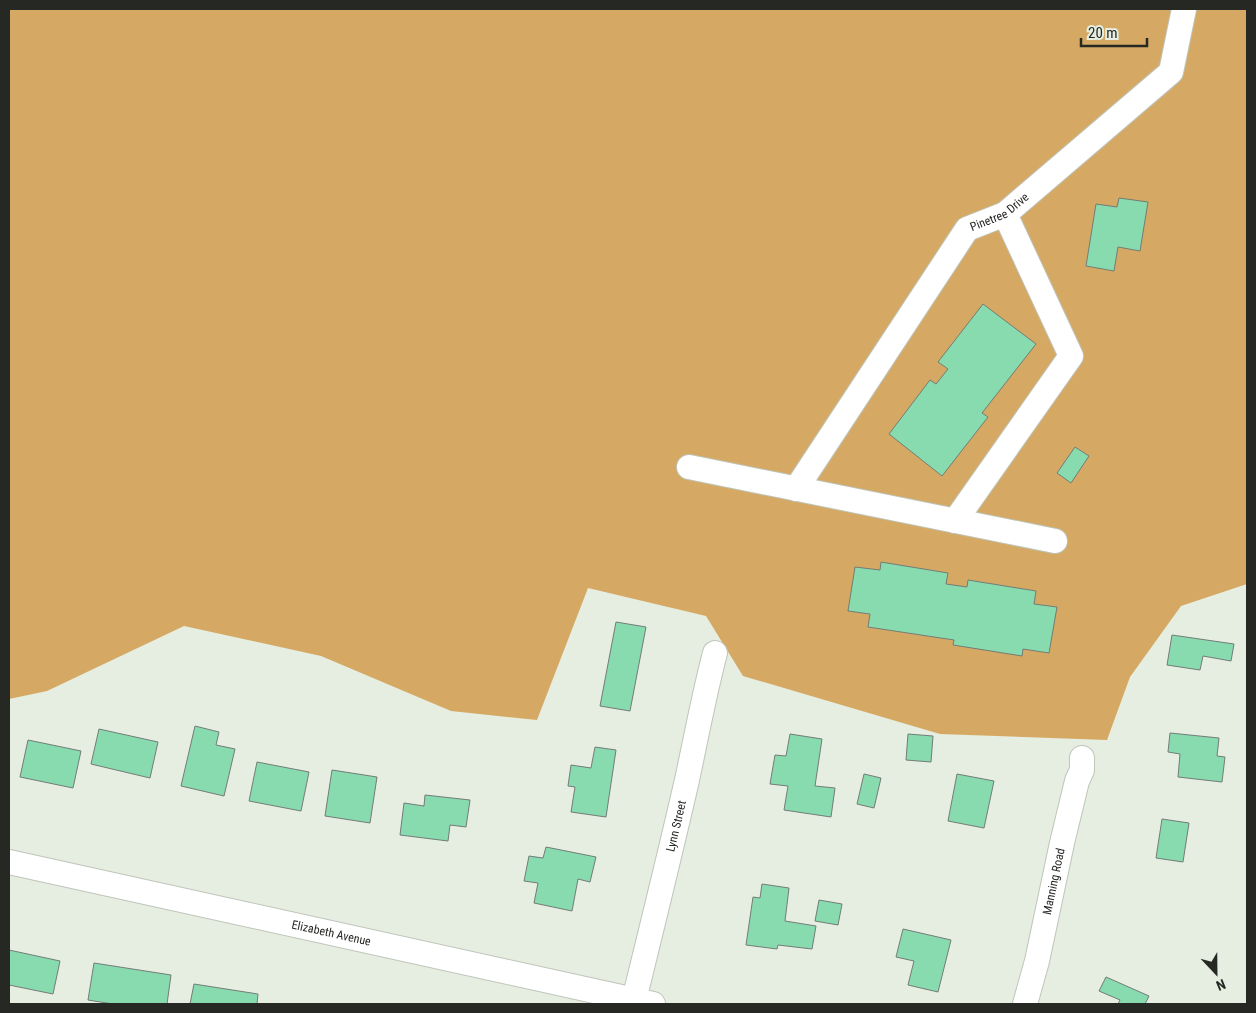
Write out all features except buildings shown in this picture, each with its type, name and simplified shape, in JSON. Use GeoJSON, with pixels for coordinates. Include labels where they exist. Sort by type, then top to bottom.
{"type":"FeatureCollection","features":[{"type":"Feature","properties":{"kind":"street","name":"Pinetree Drive"},"geometry":{"type":"LineString","coordinates":[[796,488],[967,229],[1005,214],[1171,72],[1184,9]]}},
{"type":"Feature","properties":{"kind":"street"},"geometry":{"type":"LineString","coordinates":[[955,521],[1070,356],[1005,214]]}},
{"type":"Feature","properties":{"kind":"street"},"geometry":{"type":"LineString","coordinates":[[689,467],[1055,541]]}},
{"type":"Feature","properties":{"kind":"street","name":"Lynn Street"},"geometry":{"type":"LineString","coordinates":[[644,1002],[662,889],[693,753],[701,707],[715,653]]}},
{"type":"Feature","properties":{"kind":"street","name":"Manning Road"},"geometry":{"type":"LineString","coordinates":[[1026,1004],[1067,825],[1082,770],[1082,758]]}},
{"type":"Feature","properties":{"kind":"street","name":"Elizabeth Avenue"},"geometry":{"type":"LineString","coordinates":[[9,862],[644,1002]]}},
{"type":"Feature","properties":{"kind":"shaded area"},"geometry":{"type":"Polygon","coordinates":[[[9,9],[1247,9],[1247,584],[1181,606],[1130,677],[1107,740],[940,734],[743,676],[706,616],[588,588],[537,720],[451,711],[321,656],[184,626],[47,691],[9,699],[9,9]]]}}]}
